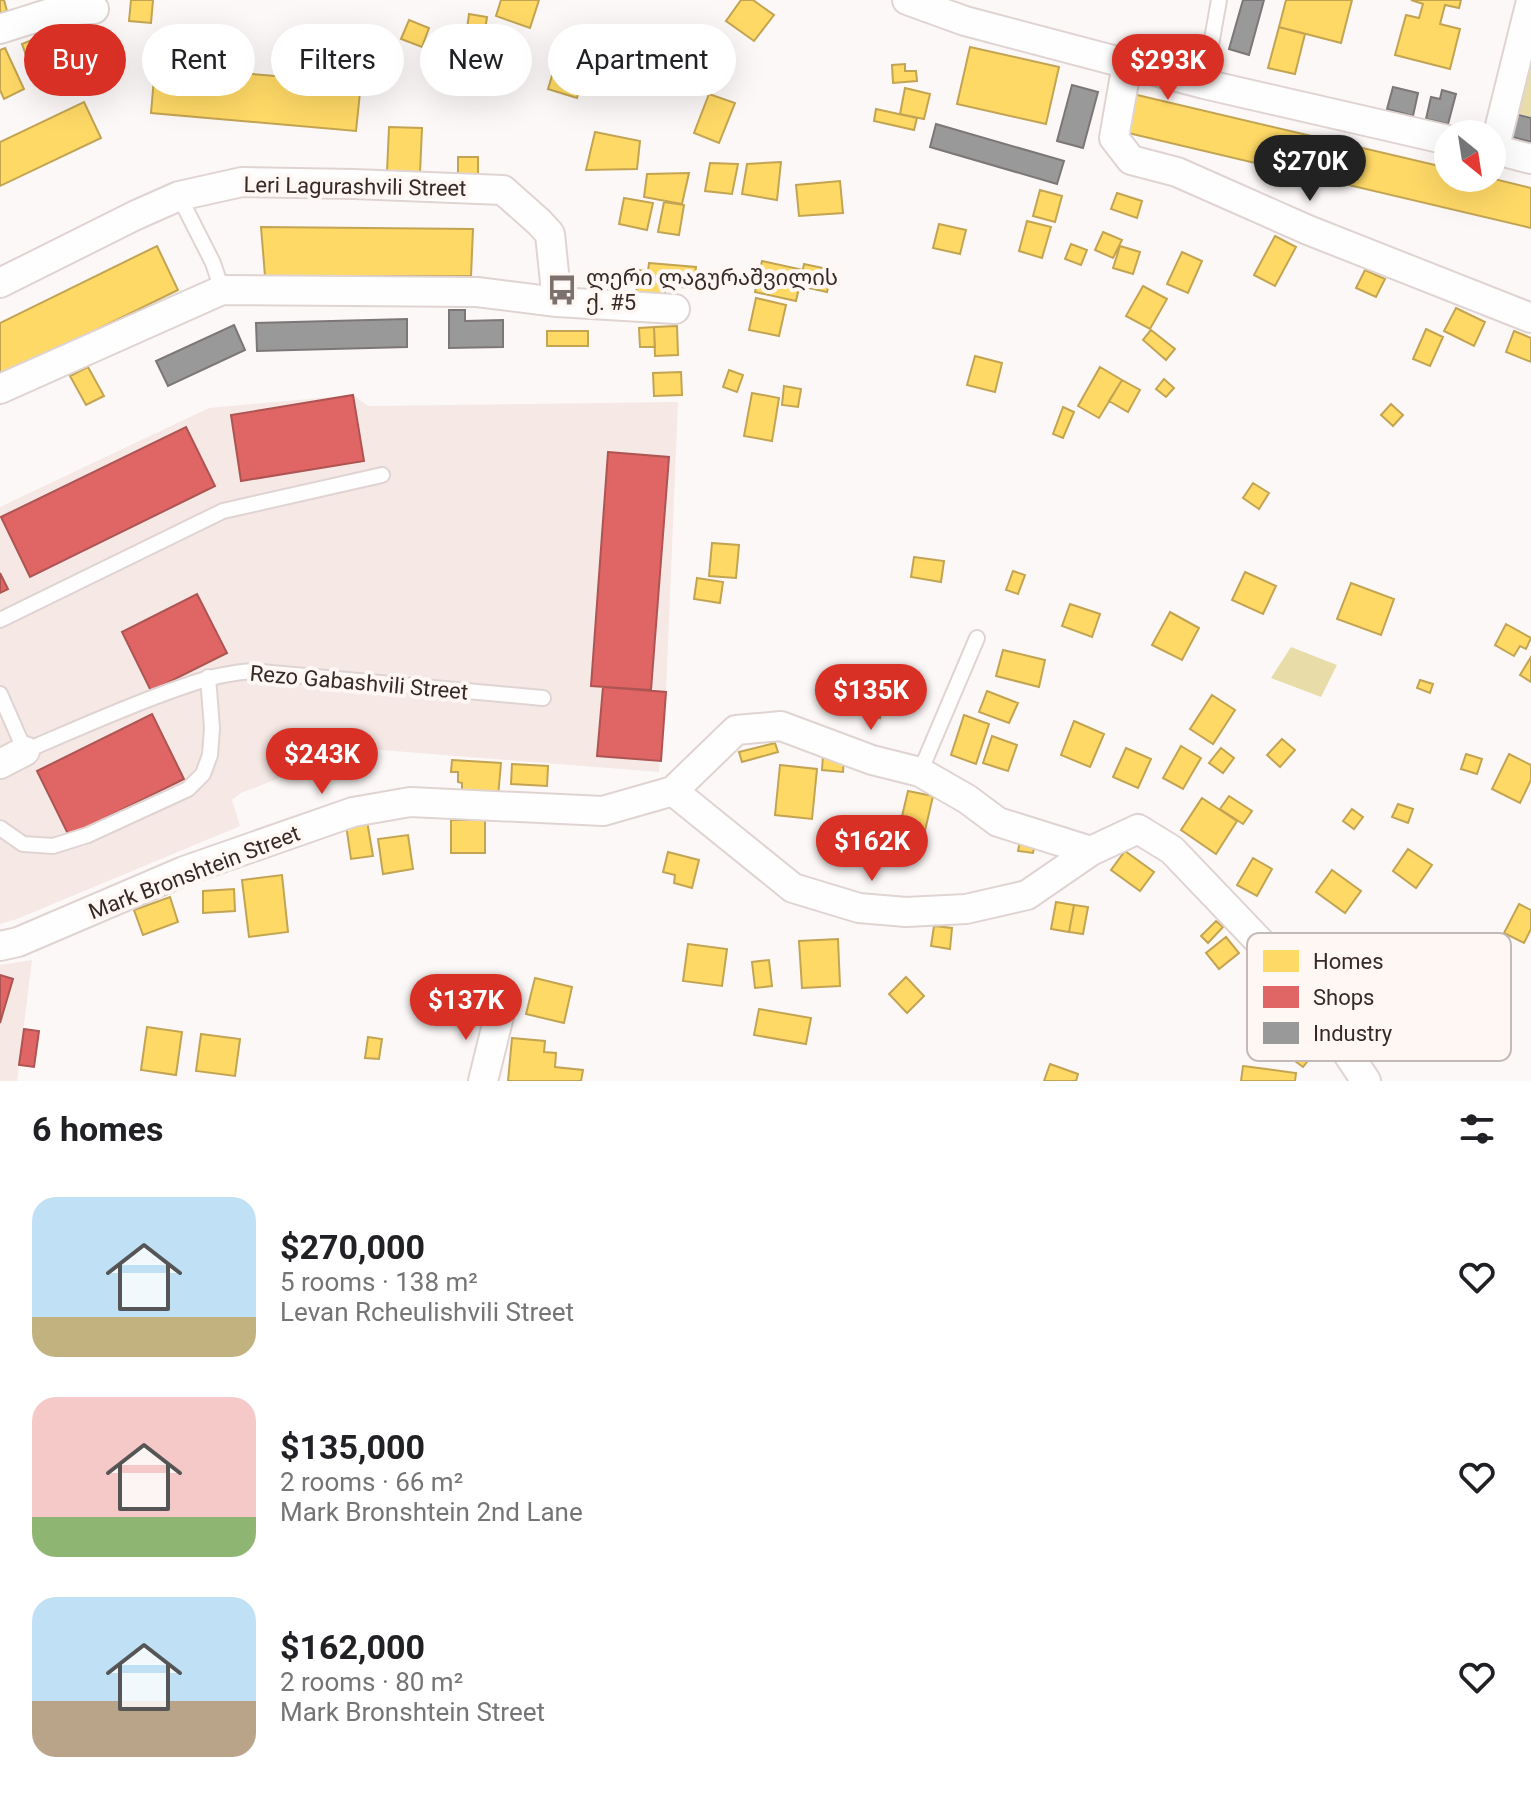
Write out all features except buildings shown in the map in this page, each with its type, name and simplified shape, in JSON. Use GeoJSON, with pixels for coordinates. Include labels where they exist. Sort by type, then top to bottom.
{"type":"FeatureCollection","features":[{"type":"Feature","properties":{"kind":"street"},"geometry":{"type":"LineString","coordinates":[[907,0],[965,21],[1204,84],[1434,137]]}},
{"type":"Feature","properties":{"kind":"street"},"geometry":{"type":"LineString","coordinates":[[1501,120],[1531,1]]}},
{"type":"Feature","properties":{"kind":"street"},"geometry":{"type":"LineString","coordinates":[[0,29],[57,11],[94,9]]}},
{"type":"Feature","properties":{"kind":"street"},"geometry":{"type":"LineString","coordinates":[[1127,64],[1114,138],[1131,160],[1177,172],[1308,230],[1531,318]]}},
{"type":"Feature","properties":{"kind":"street"},"geometry":{"type":"LineString","coordinates":[[1506,153],[1531,159]]}},
{"type":"Feature","properties":{"kind":"street","name":"Leri Lagurashvili Street"},"geometry":{"type":"LineString","coordinates":[[0,283],[179,196],[242,182],[503,190],[550,234],[557,302]]}},
{"type":"Feature","properties":{"kind":"street"},"geometry":{"type":"LineString","coordinates":[[0,389],[222,290],[477,292],[557,302],[675,309]]}},
{"type":"Feature","properties":{"kind":"street"},"geometry":{"type":"LineString","coordinates":[[1091,851],[998,822],[967,799],[920,772],[872,760],[781,726],[736,730],[673,791],[793,888],[859,908],[906,912],[966,909],[1027,895],[1091,851],[1138,829],[1172,850],[1251,933]]}},
{"type":"Feature","properties":{"kind":"street","name":"Rezo Gabashvili Street"},"geometry":{"type":"LineString","coordinates":[[0,764],[25,751]]}},
{"type":"Feature","properties":{"kind":"street","name":"Mark Bronshtein Street"},"geometry":{"type":"LineString","coordinates":[[0,946],[18,942],[184,871],[353,812],[410,802],[603,811],[673,791]]}},
{"type":"Feature","properties":{"kind":"street"},"geometry":{"type":"LineString","coordinates":[[483,1081],[499,1016]]}},
{"type":"Feature","properties":{"kind":"street"},"geometry":{"type":"LineString","coordinates":[[1353,1061],[1366,1081]]}},
{"type":"Feature","properties":{"kind":"lane"},"geometry":{"type":"LineString","coordinates":[[1204,84],[1219,0]]}},
{"type":"Feature","properties":{"kind":"lane"},"geometry":{"type":"LineString","coordinates":[[179,196],[213,263],[222,290]]}},
{"type":"Feature","properties":{"kind":"lane"},"geometry":{"type":"LineString","coordinates":[[0,620],[223,511],[382,475]]}},
{"type":"Feature","properties":{"kind":"lane"},"geometry":{"type":"LineString","coordinates":[[920,772],[977,638]]}},
{"type":"Feature","properties":{"kind":"lane","name":"Rezo Gabashvili Street"},"geometry":{"type":"LineString","coordinates":[[25,751],[208,677],[252,671],[543,698]]}},
{"type":"Feature","properties":{"kind":"lane"},"geometry":{"type":"LineString","coordinates":[[0,828],[23,844],[53,846],[88,835],[188,789],[203,774],[210,755],[212,728],[208,677]]}},
{"type":"Feature","properties":{"kind":"lane"},"geometry":{"type":"LineString","coordinates":[[0,694],[25,751]]}},
{"type":"Feature","properties":{"kind":"shaded area"},"geometry":{"type":"Polygon","coordinates":[[[1531,31],[1531,117],[1508,110],[1531,31]]]}},
{"type":"Feature","properties":{"kind":"shaded area"},"geometry":{"type":"Polygon","coordinates":[[[353,395],[368,406],[678,402],[666,692],[659,772],[356,748],[241,793],[232,800],[240,826],[0,924],[0,507],[209,408],[353,395]]]}},
{"type":"Feature","properties":{"kind":"shaded area"},"geometry":{"type":"Polygon","coordinates":[[[1291,647],[1337,665],[1321,697],[1271,678],[1291,647]]]}},
{"type":"Feature","properties":{"kind":"shaded area"},"geometry":{"type":"Polygon","coordinates":[[[32,960],[17,1081],[0,1081],[0,965],[32,960]]]}},
{"type":"Feature","properties":{"kind":"place","name":"ლერი ლაგურაშვილის ქ. #5"},"geometry":{"type":"Point","coordinates":[562,290]}}]}
